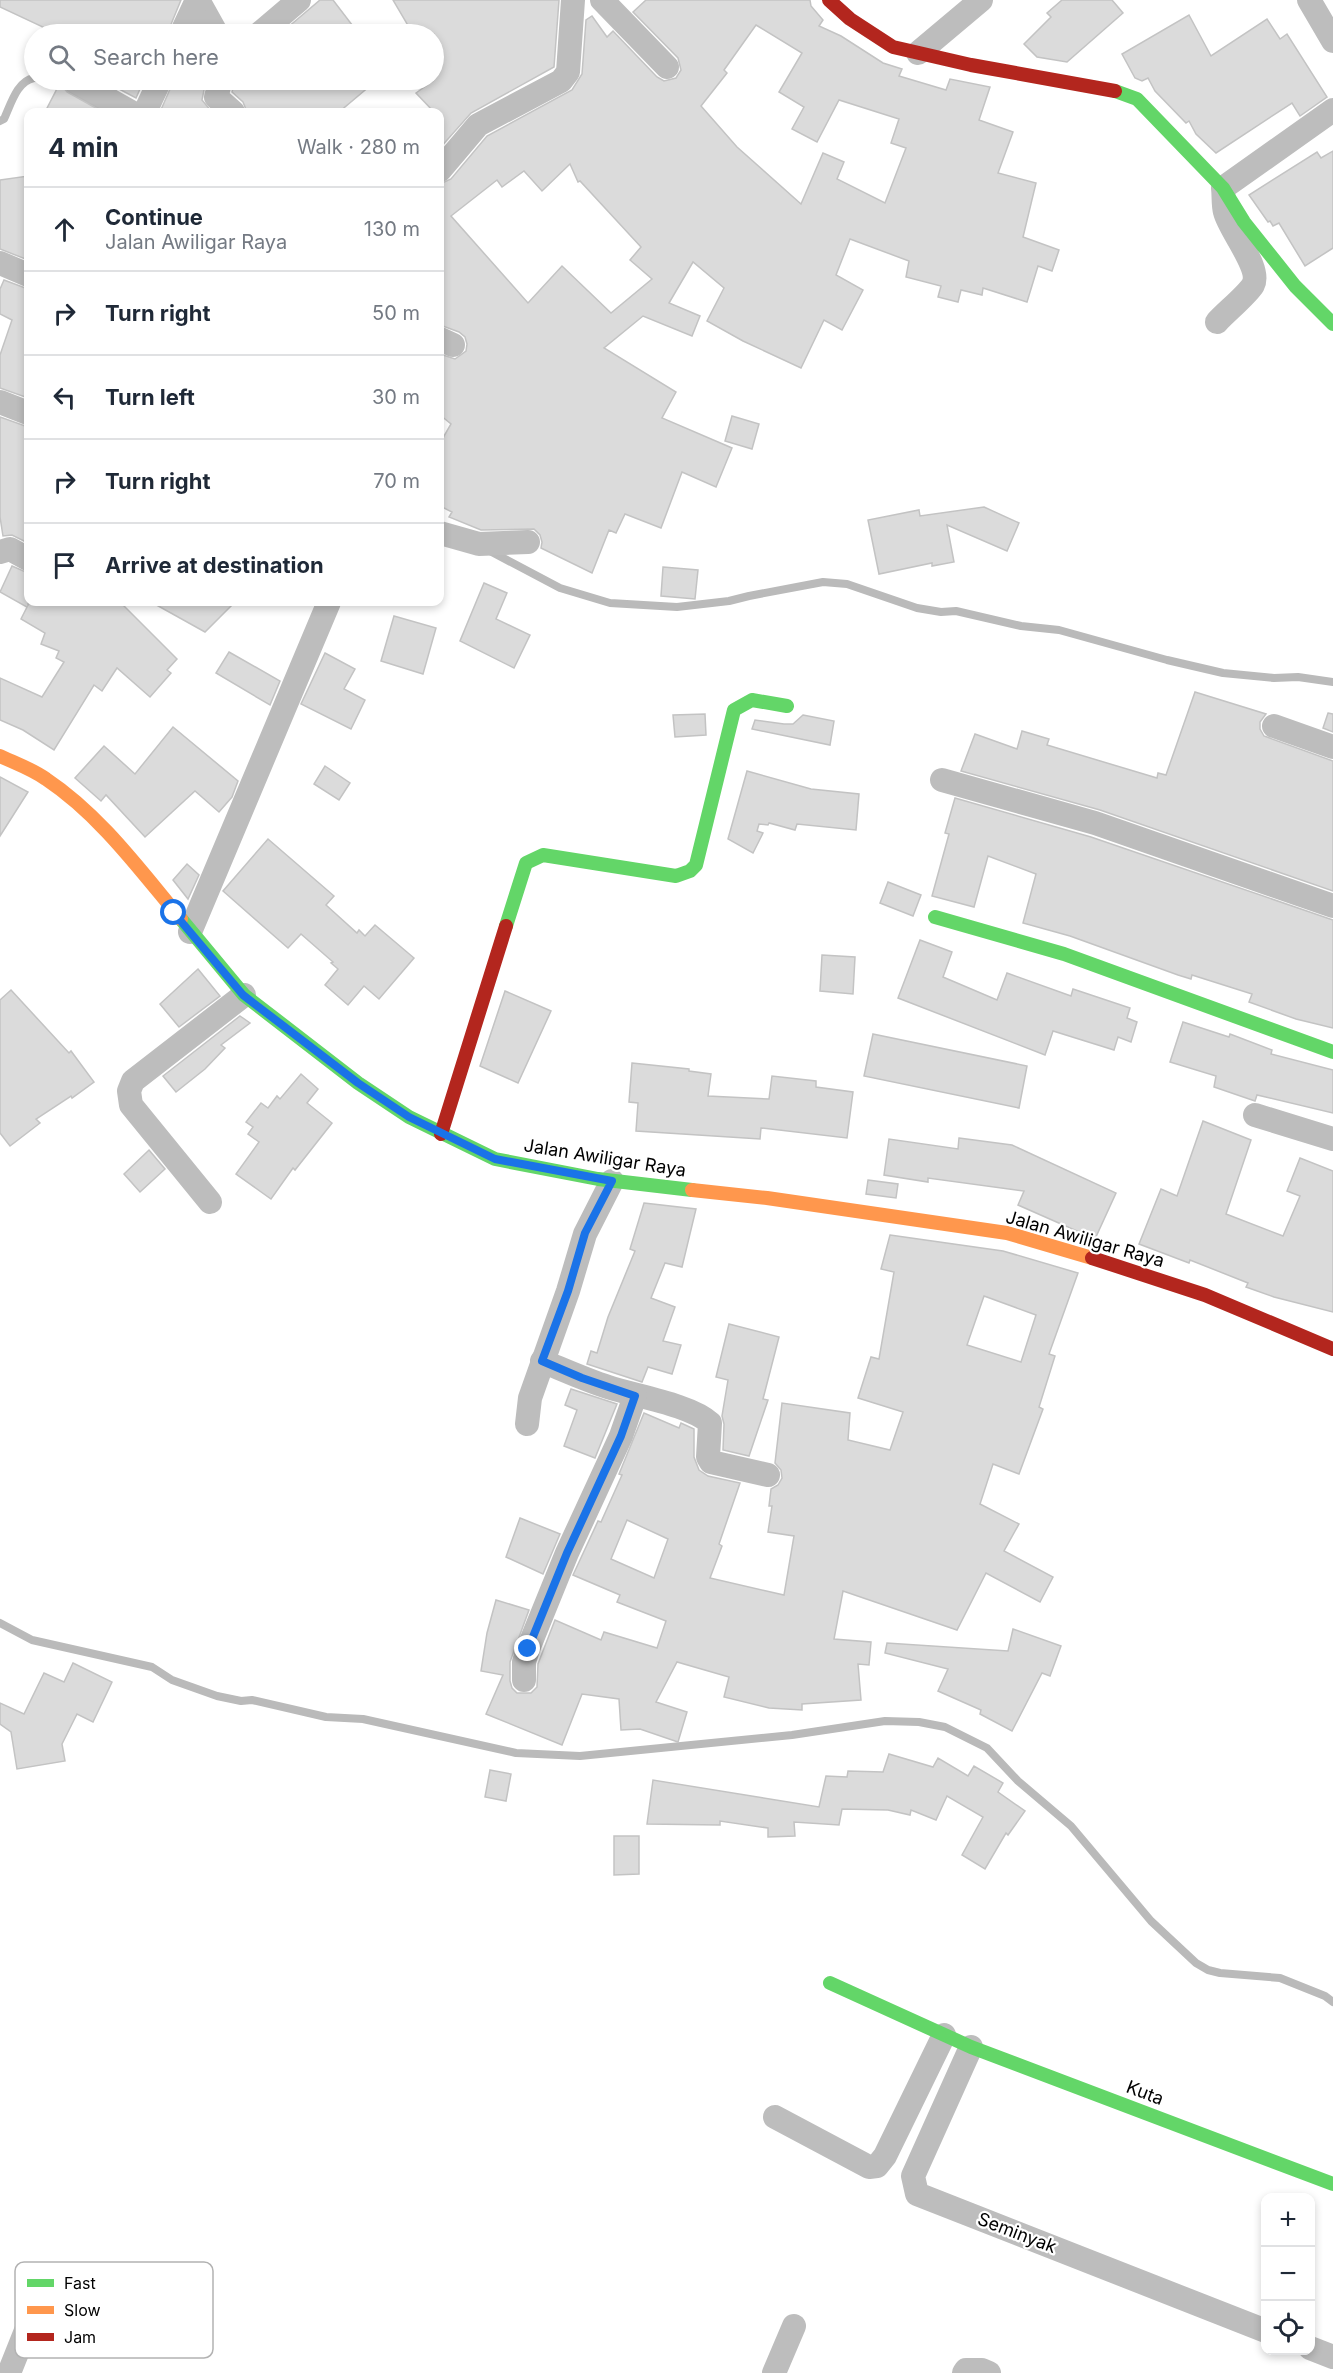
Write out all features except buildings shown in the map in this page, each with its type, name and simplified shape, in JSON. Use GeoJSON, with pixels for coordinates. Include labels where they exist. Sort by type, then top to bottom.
{"type":"FeatureCollection","features":[{"type":"Feature","properties":{"kind":"street"},"geometry":{"type":"LineString","coordinates":[[186,24],[197,0]]}},
{"type":"Feature","properties":{"kind":"street"},"geometry":{"type":"LineString","coordinates":[[197,0],[211,24]]}},
{"type":"Feature","properties":{"kind":"street"},"geometry":{"type":"LineString","coordinates":[[271,24],[299,0]]}},
{"type":"Feature","properties":{"kind":"street"},"geometry":{"type":"LineString","coordinates":[[444,165],[478,125],[561,81],[568,72],[572,44],[573,0]]}},
{"type":"Feature","properties":{"kind":"street"},"geometry":{"type":"LineString","coordinates":[[602,0],[667,67]]}},
{"type":"Feature","properties":{"kind":"street"},"geometry":{"type":"LineString","coordinates":[[829,0],[850,19],[893,47],[971,65],[1107,88],[1137,99],[1223,188],[1244,222],[1295,286],[1333,324]]}},
{"type":"Feature","properties":{"kind":"street"},"geometry":{"type":"LineString","coordinates":[[918,53],[981,0]]}},
{"type":"Feature","properties":{"kind":"street"},"geometry":{"type":"LineString","coordinates":[[1309,0],[1333,41]]}},
{"type":"Feature","properties":{"kind":"street"},"geometry":{"type":"LineString","coordinates":[[92,90],[124,108]]}},
{"type":"Feature","properties":{"kind":"street"},"geometry":{"type":"LineString","coordinates":[[147,108],[155,90]]}},
{"type":"Feature","properties":{"kind":"street"},"geometry":{"type":"LineString","coordinates":[[1223,188],[1333,110]]}},
{"type":"Feature","properties":{"kind":"street"},"geometry":{"type":"LineString","coordinates":[[1217,322],[1253,284],[1255,275],[1225,212],[1223,188]]}},
{"type":"Feature","properties":{"kind":"street"},"geometry":{"type":"LineString","coordinates":[[0,263],[24,273]]}},
{"type":"Feature","properties":{"kind":"street"},"geometry":{"type":"LineString","coordinates":[[0,402],[24,411]]}},
{"type":"Feature","properties":{"kind":"street"},"geometry":{"type":"LineString","coordinates":[[444,534],[479,544],[528,542]]}},
{"type":"Feature","properties":{"kind":"street"},"geometry":{"type":"LineString","coordinates":[[0,552],[10,549],[24,557]]}},
{"type":"Feature","properties":{"kind":"street"},"geometry":{"type":"LineString","coordinates":[[190,932],[326,606]]}},
{"type":"Feature","properties":{"kind":"street"},"geometry":{"type":"LineString","coordinates":[[441,1134],[466,1048],[526,863],[543,855],[676,876],[690,871],[696,865],[734,710],[752,700],[787,706]]}},
{"type":"Feature","properties":{"kind":"street"},"geometry":{"type":"LineString","coordinates":[[1274,726],[1333,747]]}},
{"type":"Feature","properties":{"kind":"street","name":"Jalan Awiligar Raya"},"geometry":{"type":"LineString","coordinates":[[0,756],[45,778],[78,804],[116,841],[243,995],[358,1083],[409,1117],[495,1159],[612,1181],[767,1198],[1007,1233],[1114,1264],[1205,1295],[1333,1349]]}},
{"type":"Feature","properties":{"kind":"street"},"geometry":{"type":"LineString","coordinates":[[942,780],[1095,823],[1333,906]]}},
{"type":"Feature","properties":{"kind":"street"},"geometry":{"type":"LineString","coordinates":[[935,917],[1064,954],[1333,1052]]}},
{"type":"Feature","properties":{"kind":"street"},"geometry":{"type":"LineString","coordinates":[[210,1202],[131,1105],[129,1091],[133,1081],[243,995]]}},
{"type":"Feature","properties":{"kind":"street"},"geometry":{"type":"LineString","coordinates":[[1256,1115],[1333,1140]]}},
{"type":"Feature","properties":{"kind":"street"},"geometry":{"type":"LineString","coordinates":[[526,1424],[530,1398],[568,1291],[585,1233],[612,1181]]}},
{"type":"Feature","properties":{"kind":"street"},"geometry":{"type":"LineString","coordinates":[[542,1361],[582,1378],[704,1417],[710,1423],[708,1457],[711,1462],[768,1475]]}},
{"type":"Feature","properties":{"kind":"street"},"geometry":{"type":"LineString","coordinates":[[524,1680],[528,1649],[567,1553],[621,1436],[635,1396]]}},
{"type":"Feature","properties":{"kind":"street","name":"Kuta"},"geometry":{"type":"LineString","coordinates":[[830,1983],[971,2047],[1333,2184]]}},
{"type":"Feature","properties":{"kind":"street"},"geometry":{"type":"LineString","coordinates":[[775,2117],[868,2167],[877,2166],[885,2156],[944,2035]]}},
{"type":"Feature","properties":{"kind":"street","name":"Seminyak"},"geometry":{"type":"LineString","coordinates":[[971,2047],[913,2176],[917,2194],[1261,2329]]}},
{"type":"Feature","properties":{"kind":"street"},"geometry":{"type":"LineString","coordinates":[[774,2373],[794,2326]]}},
{"type":"Feature","properties":{"kind":"street"},"geometry":{"type":"LineString","coordinates":[[1315,2350],[1333,2357]]}},
{"type":"Feature","properties":{"kind":"street"},"geometry":{"type":"LineString","coordinates":[[9,2373],[15,2358]]}},
{"type":"Feature","properties":{"kind":"street"},"geometry":{"type":"LineString","coordinates":[[964,2373],[966,2370],[982,2370],[990,2373]]}},
{"type":"Feature","properties":{"kind":"waterway"},"geometry":{"type":"LineString","coordinates":[[0,121],[4,119],[12,100],[24,83]]}},
{"type":"Feature","properties":{"kind":"waterway"},"geometry":{"type":"LineString","coordinates":[[66,90],[98,108]]}},
{"type":"Feature","properties":{"kind":"waterway"},"geometry":{"type":"LineString","coordinates":[[488,550],[560,588],[610,603],[677,607],[729,601],[823,582],[847,584],[917,608],[941,612],[956,611],[1021,626],[1059,630],[1223,673],[1274,678],[1298,677],[1333,682]]}},
{"type":"Feature","properties":{"kind":"waterway"},"geometry":{"type":"LineString","coordinates":[[0,1623],[32,1640],[152,1667],[172,1680],[217,1696],[241,1701],[252,1700],[326,1717],[363,1719],[516,1753],[580,1756],[792,1735],[885,1721],[919,1722],[945,1727],[987,1748],[1018,1781],[1071,1826],[1151,1921],[1196,1963],[1208,1970],[1220,1973],[1280,1978],[1325,1996],[1333,2002]]}},
{"type":"Feature","properties":{"kind":"traffic: fast"},"geometry":{"type":"LineString","coordinates":[[1115,91],[1137,99],[1223,188],[1244,222],[1295,286],[1333,324]]}},
{"type":"Feature","properties":{"kind":"traffic: fast"},"geometry":{"type":"LineString","coordinates":[[506,926],[526,863],[543,855],[676,876],[690,871],[696,865],[734,710],[752,700],[787,706]]}},
{"type":"Feature","properties":{"kind":"traffic: fast"},"geometry":{"type":"LineString","coordinates":[[935,917],[1064,954],[1333,1052]]}},
{"type":"Feature","properties":{"kind":"traffic: fast"},"geometry":{"type":"LineString","coordinates":[[181,919],[244,995],[358,1083],[409,1117],[495,1159],[598,1179],[692,1190]]}},
{"type":"Feature","properties":{"kind":"traffic: fast"},"geometry":{"type":"LineString","coordinates":[[830,1983],[971,2047],[1333,2184]]}},
{"type":"Feature","properties":{"kind":"traffic: slow"},"geometry":{"type":"LineString","coordinates":[[0,756],[41,775],[84,809],[135,863],[181,919]]}},
{"type":"Feature","properties":{"kind":"traffic: slow"},"geometry":{"type":"LineString","coordinates":[[692,1190],[767,1198],[1007,1233],[1092,1258]]}},
{"type":"Feature","properties":{"kind":"traffic: jam"},"geometry":{"type":"LineString","coordinates":[[829,0],[850,19],[893,47],[971,65],[1115,91]]}},
{"type":"Feature","properties":{"kind":"traffic: jam"},"geometry":{"type":"LineString","coordinates":[[441,1134],[506,926]]}},
{"type":"Feature","properties":{"kind":"traffic: jam"},"geometry":{"type":"LineString","coordinates":[[1092,1258],[1205,1295],[1333,1349]]}},
{"type":"Feature","properties":{"kind":"route"},"geometry":{"type":"LineString","coordinates":[[174,913],[243,995],[358,1083],[409,1117],[495,1159],[612,1181],[585,1233],[568,1291],[542,1361],[582,1378],[635,1396],[621,1436],[567,1553],[528,1649]]}}]}
